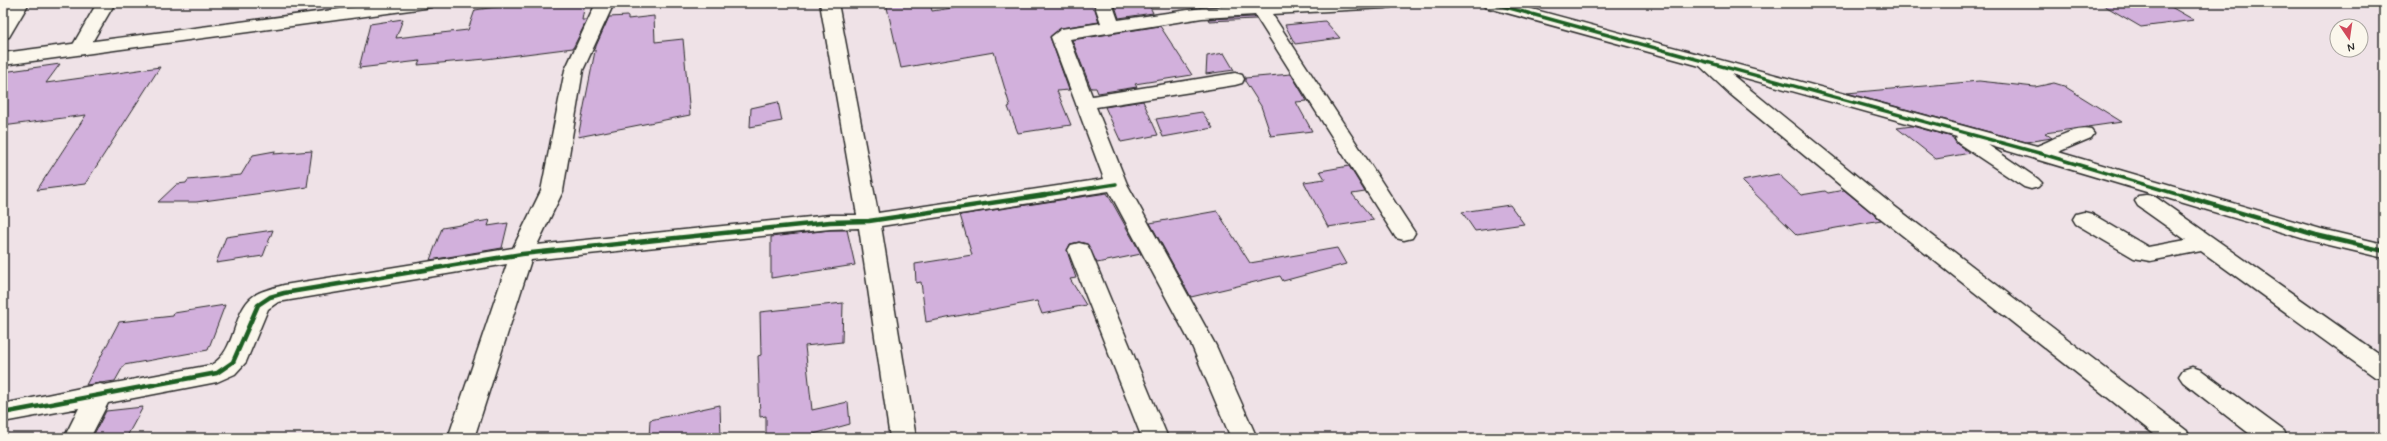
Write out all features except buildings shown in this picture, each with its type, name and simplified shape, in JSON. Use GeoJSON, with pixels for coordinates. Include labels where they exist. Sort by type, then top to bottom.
{"type":"FeatureCollection","features":[{"type":"Feature","properties":{"kind":"street"},"geometry":{"type":"LineString","coordinates":[[3,33],[20,3]]}},
{"type":"Feature","properties":{"kind":"street"},"geometry":{"type":"LineString","coordinates":[[79,50],[106,3]]}},
{"type":"Feature","properties":{"kind":"street"},"geometry":{"type":"LineString","coordinates":[[3,59],[425,3]]}},
{"type":"Feature","properties":{"kind":"street"},"geometry":{"type":"LineString","coordinates":[[461,438],[522,254],[552,191],[574,70],[605,3]]}},
{"type":"Feature","properties":{"kind":"street"},"geometry":{"type":"LineString","coordinates":[[829,3],[869,221],[903,438]]}},
{"type":"Feature","properties":{"kind":"street"},"geometry":{"type":"LineString","coordinates":[[1104,3],[1111,25]]}},
{"type":"Feature","properties":{"kind":"street"},"geometry":{"type":"LineString","coordinates":[[1244,438],[1204,346],[1116,184],[1060,37],[1111,25],[1202,13],[1384,3]]}},
{"type":"Feature","properties":{"kind":"street"},"geometry":{"type":"LineString","coordinates":[[1491,3],[1950,130],[2039,153],[2316,234],[2384,250]]}},
{"type":"Feature","properties":{"kind":"street"},"geometry":{"type":"LineString","coordinates":[[1260,9],[1404,233]]}},
{"type":"Feature","properties":{"kind":"street"},"geometry":{"type":"LineString","coordinates":[[1705,61],[1736,90],[1877,204],[2177,438]]}},
{"type":"Feature","properties":{"kind":"street"},"geometry":{"type":"LineString","coordinates":[[1084,103],[1235,79]]}},
{"type":"Feature","properties":{"kind":"street"},"geometry":{"type":"LineString","coordinates":[[1950,130],[2030,183]]}},
{"type":"Feature","properties":{"kind":"street"},"geometry":{"type":"LineString","coordinates":[[2039,153],[2084,134]]}},
{"type":"Feature","properties":{"kind":"street"},"geometry":{"type":"LineString","coordinates":[[3,413],[100,393],[217,373],[233,362],[258,304],[270,297],[439,266],[522,254],[830,222],[869,221],[1116,184]]}},
{"type":"Feature","properties":{"kind":"street"},"geometry":{"type":"LineString","coordinates":[[2146,201],[2205,243],[2373,354],[2384,372]]}},
{"type":"Feature","properties":{"kind":"street"},"geometry":{"type":"LineString","coordinates":[[2084,219],[2142,253],[2150,254],[2205,243]]}},
{"type":"Feature","properties":{"kind":"street"},"geometry":{"type":"LineString","coordinates":[[1079,250],[1155,438]]}},
{"type":"Feature","properties":{"kind":"street"},"geometry":{"type":"LineString","coordinates":[[2192,376],[2274,438]]}},
{"type":"Feature","properties":{"kind":"street"},"geometry":{"type":"LineString","coordinates":[[76,438],[100,393]]}},
{"type":"Feature","properties":{"kind":"cycle path"},"geometry":{"type":"LineString","coordinates":[[1491,3],[2039,153],[2316,235],[2384,251]]}},
{"type":"Feature","properties":{"kind":"cycle path"},"geometry":{"type":"LineString","coordinates":[[3,413],[217,373],[233,362],[258,305],[270,297],[284,293],[522,254],[830,222],[869,221],[1116,184]]}}]}
